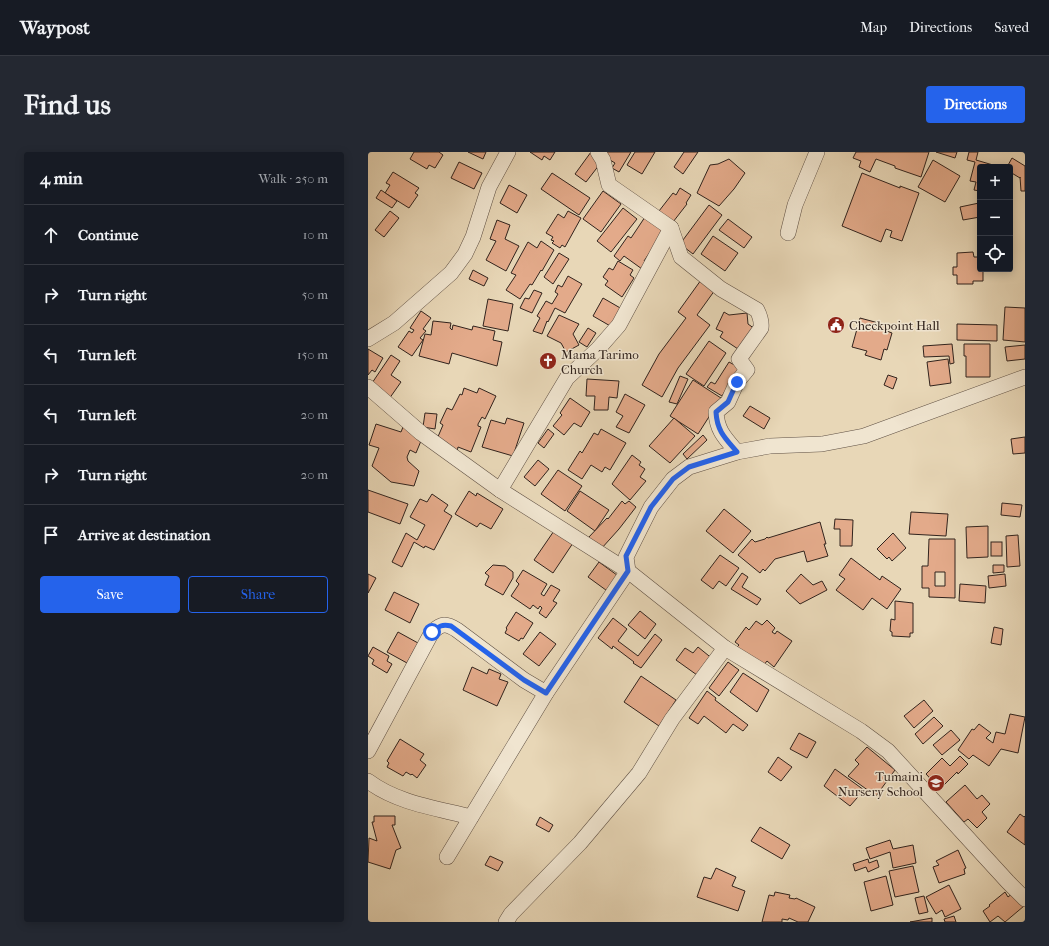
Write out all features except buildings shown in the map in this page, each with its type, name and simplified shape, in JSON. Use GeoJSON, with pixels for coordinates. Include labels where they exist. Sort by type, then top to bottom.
{"type":"FeatureCollection","features":[{"type":"Feature","properties":{"kind":"street"},"geometry":{"type":"LineString","coordinates":[[368,339],[394,324],[451,273],[465,254],[473,237],[489,187],[508,152]]}},
{"type":"Feature","properties":{"kind":"street"},"geometry":{"type":"LineString","coordinates":[[598,152],[603,160],[609,185],[672,228],[681,257],[721,289],[756,310],[761,322],[761,328],[739,359],[747,370],[737,382],[728,402],[716,412],[717,423],[721,433],[737,452]]}},
{"type":"Feature","properties":{"kind":"street"},"geometry":{"type":"LineString","coordinates":[[788,233],[795,205],[817,152]]}},
{"type":"Feature","properties":{"kind":"street"},"geometry":{"type":"LineString","coordinates":[[500,490],[567,378],[598,349],[619,325],[672,228]]}},
{"type":"Feature","properties":{"kind":"street"},"geometry":{"type":"LineString","coordinates":[[447,857],[546,693],[628,571],[626,556],[651,507],[673,479],[689,467],[737,452],[770,446],[822,444],[864,436],[1025,377]]}},
{"type":"Feature","properties":{"kind":"street"},"geometry":{"type":"LineString","coordinates":[[368,387],[420,433],[500,490],[628,571],[725,648],[876,741],[888,751],[1025,899]]}},
{"type":"Feature","properties":{"kind":"street"},"geometry":{"type":"LineString","coordinates":[[368,751],[432,632],[438,626],[444,624],[457,630],[524,680],[546,693]]}},
{"type":"Feature","properties":{"kind":"street"},"geometry":{"type":"LineString","coordinates":[[506,922],[511,914],[601,820],[640,773],[672,720],[725,648]]}},
{"type":"Feature","properties":{"kind":"street"},"geometry":{"type":"LineString","coordinates":[[368,781],[377,788],[394,797],[471,817]]}},
{"type":"Feature","properties":{"kind":"place","name":"Checkpoint Hall"},"geometry":{"type":"Point","coordinates":[836,325]}},
{"type":"Feature","properties":{"kind":"place","name":"Mama Tarimo Church"},"geometry":{"type":"Point","coordinates":[548,361]}},
{"type":"Feature","properties":{"kind":"place","name":"Tumaini Nursery School"},"geometry":{"type":"Point","coordinates":[936,783]}},
{"type":"Feature","properties":{"kind":"route"},"geometry":{"type":"LineString","coordinates":[[432,632],[438,626],[444,624],[451,626],[524,680],[546,693],[628,571],[626,556],[651,507],[660,494],[673,479],[689,467],[737,452],[721,433],[717,423],[716,412],[728,402],[737,382]]}}]}
